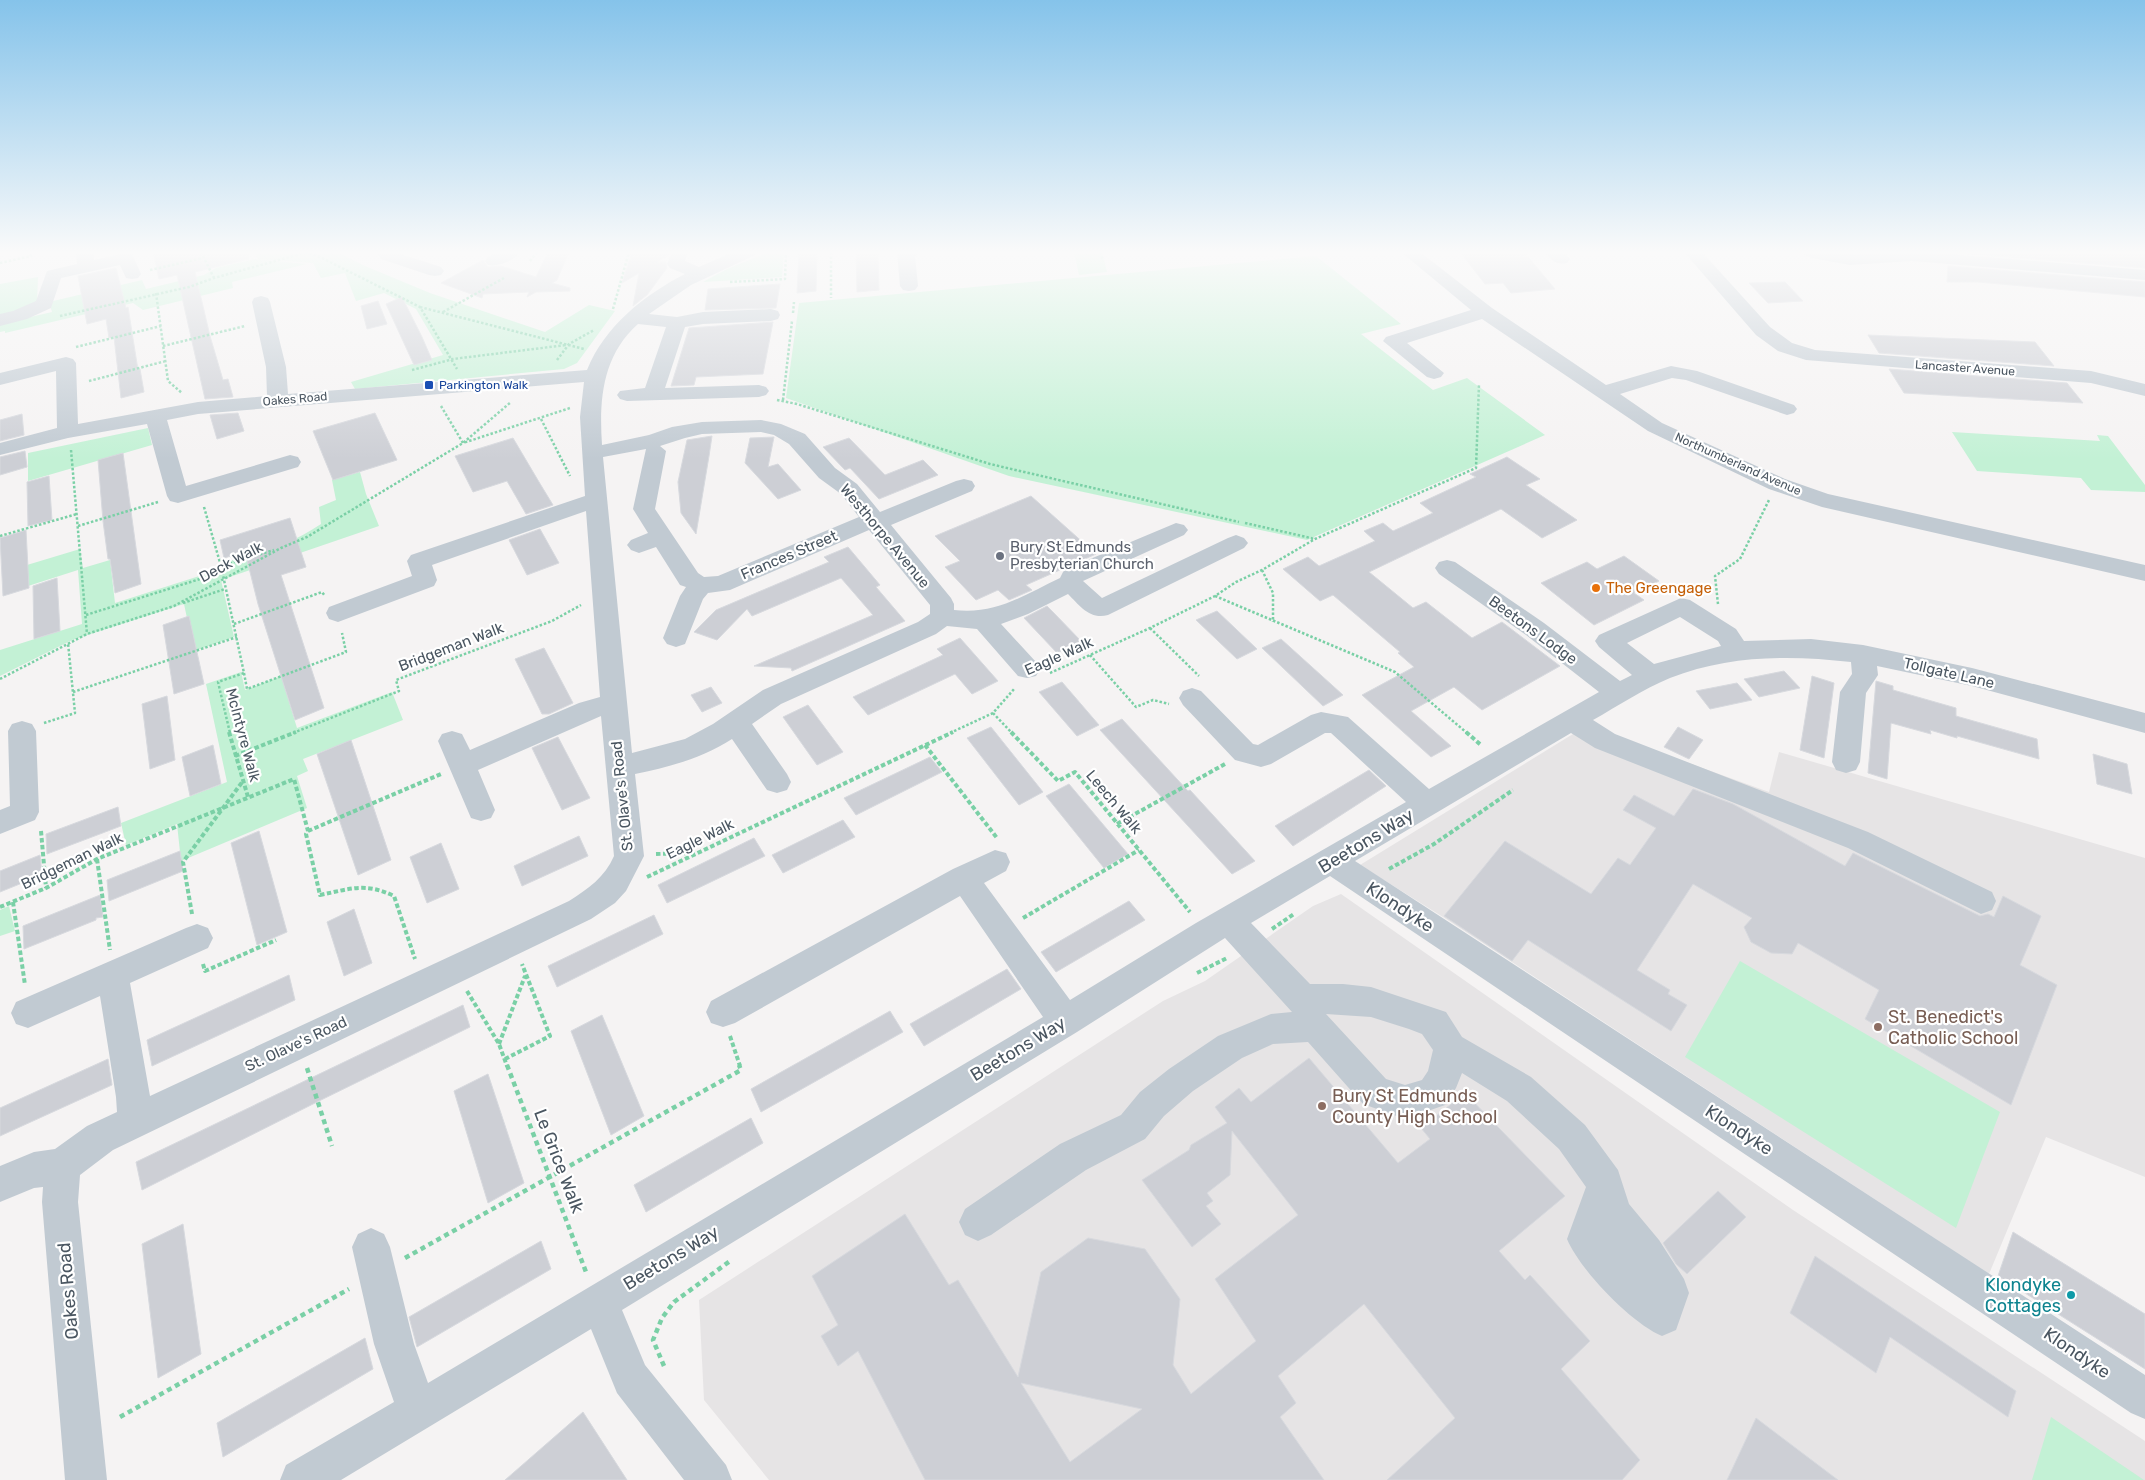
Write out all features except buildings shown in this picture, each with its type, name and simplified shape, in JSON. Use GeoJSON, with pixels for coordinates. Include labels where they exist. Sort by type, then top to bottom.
{"type":"FeatureCollection","features":[{"type":"Feature","properties":{"kind":"street"},"geometry":{"type":"LineString","coordinates":[[265,321],[277,374],[279,392],[276,401]]}},
{"type":"Feature","properties":{"kind":"street","name":"St. Olave's Road"},"geometry":{"type":"LineString","coordinates":[[62,1166],[100,1138],[580,910],[614,886],[623,872],[629,856],[604,596],[592,453],[590,404],[593,363],[602,358],[630,321]]}},
{"type":"Feature","properties":{"kind":"street"},"geometry":{"type":"LineString","coordinates":[[660,321],[677,323],[687,321]]}},
{"type":"Feature","properties":{"kind":"street"},"geometry":{"type":"LineString","coordinates":[[1434,373],[1393,341],[1453,321]]}},
{"type":"Feature","properties":{"kind":"street","name":"Northumberland Avenue"},"geometry":{"type":"LineString","coordinates":[[1498,321],[1655,427],[1777,484],[1822,500],[2145,573]]}},
{"type":"Feature","properties":{"kind":"street","name":"Lancaster Avenue"},"geometry":{"type":"LineString","coordinates":[[1754,321],[1763,331],[1785,347],[1813,356],[2074,375],[2144,389]]}},
{"type":"Feature","properties":{"kind":"street"},"geometry":{"type":"LineString","coordinates":[[653,394],[677,323]]}},
{"type":"Feature","properties":{"kind":"street"},"geometry":{"type":"LineString","coordinates":[[0,379],[66,363],[68,432]]}},
{"type":"Feature","properties":{"kind":"street","name":"Oakes Road"},"geometry":{"type":"LineString","coordinates":[[0,449],[68,432],[198,408],[538,380],[593,363]]}},
{"type":"Feature","properties":{"kind":"street"},"geometry":{"type":"LineString","coordinates":[[1604,392],[1671,372],[1690,375],[1787,409]]}},
{"type":"Feature","properties":{"kind":"street"},"geometry":{"type":"LineString","coordinates":[[627,395],[759,392]]}},
{"type":"Feature","properties":{"kind":"street"},"geometry":{"type":"LineString","coordinates":[[156,417],[188,493],[290,462]]}},
{"type":"Feature","properties":{"kind":"street","name":"Westhorpe Avenue"},"geometry":{"type":"LineString","coordinates":[[592,453],[654,441],[680,432],[702,428],[774,428],[782,430],[797,440],[827,473],[849,489],[942,604],[942,617]]}},
{"type":"Feature","properties":{"kind":"street"},"geometry":{"type":"LineString","coordinates":[[655,451],[644,510],[689,579],[702,585],[692,596],[676,638]]}},
{"type":"Feature","properties":{"kind":"street","name":"Frances Street"},"geometry":{"type":"LineString","coordinates":[[702,585],[721,584],[964,486]]}},
{"type":"Feature","properties":{"kind":"street"},"geometry":{"type":"LineString","coordinates":[[338,613],[426,580],[420,561],[596,500]]}},
{"type":"Feature","properties":{"kind":"street"},"geometry":{"type":"LineString","coordinates":[[619,766],[690,750],[732,725],[754,707],[772,697],[927,628],[942,617],[966,620],[988,619],[1003,614],[1070,583],[1073,576],[1176,530]]}},
{"type":"Feature","properties":{"kind":"street"},"geometry":{"type":"LineString","coordinates":[[639,545],[661,536]]}},
{"type":"Feature","properties":{"kind":"street"},"geometry":{"type":"LineString","coordinates":[[1070,583],[1099,609],[1236,543]]}},
{"type":"Feature","properties":{"kind":"street","name":"Beetons Lodge"},"geometry":{"type":"LineString","coordinates":[[1447,568],[1535,629],[1618,693]]}},
{"type":"Feature","properties":{"kind":"street"},"geometry":{"type":"LineString","coordinates":[[1651,676],[1608,641],[1681,606],[1726,635],[1744,651]]}},
{"type":"Feature","properties":{"kind":"street"},"geometry":{"type":"LineString","coordinates":[[988,619],[988,626],[1031,676]]}},
{"type":"Feature","properties":{"kind":"street","name":"Tollgate Lane"},"geometry":{"type":"LineString","coordinates":[[1744,651],[1811,648],[1863,654],[1972,677],[2145,724]]}},
{"type":"Feature","properties":{"kind":"street","name":"Beetons Way"},"geometry":{"type":"LineString","coordinates":[[301,1480],[418,1412],[592,1287],[1065,1022],[1218,927],[1332,862],[1571,720],[1662,671],[1744,651]]}},
{"type":"Feature","properties":{"kind":"street"},"geometry":{"type":"LineString","coordinates":[[1846,762],[1853,692],[1865,675],[1863,654]]}},
{"type":"Feature","properties":{"kind":"street"},"geometry":{"type":"LineString","coordinates":[[1194,698],[1245,753],[1261,756],[1321,722],[1338,724],[1428,805]]}},
{"type":"Feature","properties":{"kind":"street"},"geometry":{"type":"LineString","coordinates":[[481,810],[457,753],[614,703]]}},
{"type":"Feature","properties":{"kind":"street"},"geometry":{"type":"LineString","coordinates":[[1571,720],[1604,741],[1858,840],[1981,902]]}},
{"type":"Feature","properties":{"kind":"street"},"geometry":{"type":"LineString","coordinates":[[732,725],[743,732],[777,782]]}},
{"type":"Feature","properties":{"kind":"street"},"geometry":{"type":"LineString","coordinates":[[13,817],[22,731]]}},
{"type":"Feature","properties":{"kind":"street"},"geometry":{"type":"LineString","coordinates":[[723,1012],[995,862]]}},
{"type":"Feature","properties":{"kind":"street","name":"Klondyke"},"geometry":{"type":"LineString","coordinates":[[1332,862],[2145,1399]]}},
{"type":"Feature","properties":{"kind":"street"},"geometry":{"type":"LineString","coordinates":[[964,878],[1065,1022]]}},
{"type":"Feature","properties":{"kind":"street"},"geometry":{"type":"LineString","coordinates":[[1218,927],[1309,1013],[1375,1092],[1405,1102],[1433,1093],[1444,1077],[1450,1048]]}},
{"type":"Feature","properties":{"kind":"street"},"geometry":{"type":"LineString","coordinates":[[28,1013],[197,938]]}},
{"type":"Feature","properties":{"kind":"street"},"geometry":{"type":"LineString","coordinates":[[114,974],[134,1097],[134,1121]]}},
{"type":"Feature","properties":{"kind":"street"},"geometry":{"type":"LineString","coordinates":[[978,1222],[1073,1157],[1133,1127],[1152,1104],[1181,1080],[1230,1047],[1343,999],[1370,1002],[1434,1023],[1450,1048],[1519,1089],[1572,1137],[1606,1183]]}},
{"type":"Feature","properties":{"kind":"street"},"geometry":{"type":"LineString","coordinates":[[0,1184],[34,1170],[62,1166]]}},
{"type":"Feature","properties":{"kind":"street","name":"Oakes Road"},"geometry":{"type":"LineString","coordinates":[[62,1166],[60,1202],[86,1480]]}},
{"type":"Feature","properties":{"kind":"street"},"geometry":{"type":"LineString","coordinates":[[374,1260],[394,1344],[418,1412]]}},
{"type":"Feature","properties":{"kind":"street"},"geometry":{"type":"LineString","coordinates":[[592,1287],[631,1379],[711,1480]]}},
{"type":"Feature","properties":{"kind":"path"},"geometry":{"type":"LineString","coordinates":[[160,321],[168,381],[198,408]]}},
{"type":"Feature","properties":{"kind":"path"},"geometry":{"type":"LineString","coordinates":[[163,346],[236,321]]}},
{"type":"Feature","properties":{"kind":"path"},"geometry":{"type":"LineString","coordinates":[[429,321],[452,359],[465,386]]}},
{"type":"Feature","properties":{"kind":"path"},"geometry":{"type":"LineString","coordinates":[[479,321],[569,344],[593,363]]}},
{"type":"Feature","properties":{"kind":"path"},"geometry":{"type":"LineString","coordinates":[[792,321],[783,400],[990,464],[1315,540]]}},
{"type":"Feature","properties":{"kind":"path"},"geometry":{"type":"LineString","coordinates":[[66,363],[66,349],[161,326]]}},
{"type":"Feature","properties":{"kind":"path"},"geometry":{"type":"LineString","coordinates":[[569,344],[594,330]]}},
{"type":"Feature","properties":{"kind":"path","name":"Deck Walk"},"geometry":{"type":"LineString","coordinates":[[0,679],[87,634],[174,606],[282,548],[307,537],[463,443],[538,380],[569,344]]}},
{"type":"Feature","properties":{"kind":"path"},"geometry":{"type":"LineString","coordinates":[[67,387],[166,361]]}},
{"type":"Feature","properties":{"kind":"path","name":"Eagle Walk"},"geometry":{"type":"LineString","coordinates":[[642,880],[696,852],[993,713],[1012,690],[1031,676],[1090,655],[1150,628],[1215,596],[1236,582],[1262,570],[1315,540],[1476,468],[1479,384]]}},
{"type":"Feature","properties":{"kind":"path"},"geometry":{"type":"LineString","coordinates":[[431,388],[463,443]]}},
{"type":"Feature","properties":{"kind":"path","name":"Deck Walk"},"geometry":{"type":"LineString","coordinates":[[463,443],[573,407]]}},
{"type":"Feature","properties":{"kind":"path"},"geometry":{"type":"LineString","coordinates":[[541,419],[574,482]]}},
{"type":"Feature","properties":{"kind":"path"},"geometry":{"type":"LineString","coordinates":[[68,432],[87,634]]}},
{"type":"Feature","properties":{"kind":"path"},"geometry":{"type":"LineString","coordinates":[[1719,610],[1715,576],[1740,559],[1777,484]]}},
{"type":"Feature","properties":{"kind":"path"},"geometry":{"type":"LineString","coordinates":[[78,526],[188,493]]}},
{"type":"Feature","properties":{"kind":"path","name":"McIntyre Walk"},"geometry":{"type":"LineString","coordinates":[[188,493],[221,566],[237,637],[244,673],[218,682],[235,756],[248,797]]}},
{"type":"Feature","properties":{"kind":"path"},"geometry":{"type":"LineString","coordinates":[[0,536],[77,514]]}},
{"type":"Feature","properties":{"kind":"path"},"geometry":{"type":"LineString","coordinates":[[221,566],[282,548]]}},
{"type":"Feature","properties":{"kind":"path"},"geometry":{"type":"LineString","coordinates":[[1262,570],[1273,593],[1273,622]]}},
{"type":"Feature","properties":{"kind":"path"},"geometry":{"type":"LineString","coordinates":[[86,615],[222,572]]}},
{"type":"Feature","properties":{"kind":"path"},"geometry":{"type":"LineString","coordinates":[[174,606],[225,589]]}},
{"type":"Feature","properties":{"kind":"path"},"geometry":{"type":"LineString","coordinates":[[234,624],[322,592],[338,613],[346,652],[247,689],[244,673]]}},
{"type":"Feature","properties":{"kind":"path","name":"Bridgeman Walk"},"geometry":{"type":"LineString","coordinates":[[235,756],[399,691],[396,680],[552,621],[584,603],[604,596]]}},
{"type":"Feature","properties":{"kind":"path"},"geometry":{"type":"LineString","coordinates":[[1215,596],[1273,622],[1396,672],[1481,745]]}},
{"type":"Feature","properties":{"kind":"path"},"geometry":{"type":"LineString","coordinates":[[1090,655],[1136,707],[1153,700],[1194,698],[1150,628]]}},
{"type":"Feature","properties":{"kind":"path"},"geometry":{"type":"LineString","coordinates":[[73,692],[237,637]]}},
{"type":"Feature","properties":{"kind":"path"},"geometry":{"type":"LineString","coordinates":[[22,731],[75,713],[68,643]]}},
{"type":"Feature","properties":{"kind":"path","name":"Leech Walk"},"geometry":{"type":"LineString","coordinates":[[993,713],[1058,781],[1075,772],[1139,850],[1218,927]]}},
{"type":"Feature","properties":{"kind":"path"},"geometry":{"type":"LineString","coordinates":[[926,745],[1009,853],[995,862]]}},
{"type":"Feature","properties":{"kind":"path"},"geometry":{"type":"LineString","coordinates":[[422,984],[394,896],[378,888],[358,887],[320,895],[306,834],[308,831],[457,753]]}},
{"type":"Feature","properties":{"kind":"path"},"geometry":{"type":"LineString","coordinates":[[1117,824],[1245,753]]}},
{"type":"Feature","properties":{"kind":"path"},"geometry":{"type":"LineString","coordinates":[[243,780],[183,862],[205,972],[276,940]]}},
{"type":"Feature","properties":{"kind":"path","name":"Bridgeman Walk"},"geometry":{"type":"LineString","coordinates":[[0,907],[46,888],[97,859],[294,780],[308,831]]}},
{"type":"Feature","properties":{"kind":"path"},"geometry":{"type":"LineString","coordinates":[[1389,869],[1442,839],[1513,790]]}},
{"type":"Feature","properties":{"kind":"path"},"geometry":{"type":"LineString","coordinates":[[13,817],[39,809],[46,888]]}},
{"type":"Feature","properties":{"kind":"path"},"geometry":{"type":"LineString","coordinates":[[1001,930],[1139,850]]}},
{"type":"Feature","properties":{"kind":"path"},"geometry":{"type":"LineString","coordinates":[[651,854],[696,852]]}},
{"type":"Feature","properties":{"kind":"path"},"geometry":{"type":"LineString","coordinates":[[97,859],[114,974]]}},
{"type":"Feature","properties":{"kind":"path"},"geometry":{"type":"LineString","coordinates":[[14,902],[28,1013]]}},
{"type":"Feature","properties":{"kind":"path"},"geometry":{"type":"LineString","coordinates":[[505,1059],[550,1036],[525,976],[520,959]]}},
{"type":"Feature","properties":{"kind":"path"},"geometry":{"type":"LineString","coordinates":[[498,1044],[525,976]]}},
{"type":"Feature","properties":{"kind":"path","name":"Le Grice Walk"},"geometry":{"type":"LineString","coordinates":[[464,986],[505,1059],[592,1287]]}},
{"type":"Feature","properties":{"kind":"path"},"geometry":{"type":"LineString","coordinates":[[120,1417],[374,1260],[550,1177],[741,1070],[723,1012]]}},
{"type":"Feature","properties":{"kind":"path"},"geometry":{"type":"LineString","coordinates":[[305,1062],[332,1146]]}},
{"type":"Feature","properties":{"kind":"path"},"geometry":{"type":"LineString","coordinates":[[666,1371],[653,1340],[662,1318],[674,1302],[728,1262]]}},
{"type":"Feature","properties":{"kind":"shaded area","name":"St. Benedict's Catholic School"},"geometry":{"type":"Polygon","coordinates":[[[1586,726],[1769,792],[1779,752],[2145,858],[2145,1177],[2046,1137],[1989,1274],[1443,917],[1360,865],[1586,726]]]}},
{"type":"Feature","properties":{"kind":"shaded area","name":"Bury St Edmunds County High School"},"geometry":{"type":"Polygon","coordinates":[[[1341,894],[1793,1210],[2145,1441],[2145,1480],[769,1480],[704,1400],[699,1300],[1163,1001],[1205,981],[1313,906],[1341,894]]]}},
{"type":"Feature","properties":{"kind":"green space"},"geometry":{"type":"Polygon","coordinates":[[[13,321],[56,321],[5,333],[5,331],[0,332],[0,324],[13,321]]]}},
{"type":"Feature","properties":{"kind":"green space"},"geometry":{"type":"Polygon","coordinates":[[[423,321],[513,321],[545,332],[563,321],[608,321],[577,363],[564,369],[355,389],[351,382],[443,355],[423,321]]]}},
{"type":"Feature","properties":{"kind":"green space"},"geometry":{"type":"Polygon","coordinates":[[[797,321],[1397,321],[1401,324],[1361,334],[1433,390],[1467,378],[1545,435],[1307,540],[1009,476],[786,398],[797,321]]]}},
{"type":"Feature","properties":{"kind":"green space"},"geometry":{"type":"Polygon","coordinates":[[[148,428],[152,445],[28,481],[28,453],[148,428]]]}},
{"type":"Feature","properties":{"kind":"green space"},"geometry":{"type":"Polygon","coordinates":[[[1952,432],[2100,441],[2097,435],[2108,436],[2145,485],[2145,492],[2091,490],[2081,478],[1977,471],[1952,432]]]}},
{"type":"Feature","properties":{"kind":"green space"},"geometry":{"type":"Polygon","coordinates":[[[360,472],[366,494],[379,526],[221,580],[234,637],[194,651],[184,604],[72,640],[0,676],[0,650],[82,624],[78,570],[28,586],[27,565],[80,549],[83,568],[110,560],[115,603],[218,570],[232,560],[283,544],[302,535],[321,524],[319,507],[336,500],[332,480],[360,472]]]}},
{"type":"Feature","properties":{"kind":"green space"},"geometry":{"type":"Polygon","coordinates":[[[241,672],[245,690],[281,676],[297,728],[392,692],[403,720],[303,759],[308,771],[297,776],[307,808],[181,861],[177,824],[126,845],[121,823],[227,782],[206,684],[241,672]]]}},
{"type":"Feature","properties":{"kind":"green space"},"geometry":{"type":"Polygon","coordinates":[[[9,906],[15,931],[0,936],[0,910],[9,906]]]}},
{"type":"Feature","properties":{"kind":"green space"},"geometry":{"type":"Polygon","coordinates":[[[1740,961],[2000,1112],[1956,1228],[1685,1057],[1740,961]]]}},
{"type":"Feature","properties":{"kind":"green space"},"geometry":{"type":"Polygon","coordinates":[[[2051,1417],[2144,1480],[2032,1480],[2051,1417]]]}},
{"type":"Feature","properties":{"kind":"place","name":"Parkington Walk"},"geometry":{"type":"Point","coordinates":[429,385]}},
{"type":"Feature","properties":{"kind":"place","name":"Bury St Edmunds Presbyterian Church"},"geometry":{"type":"Point","coordinates":[1000,556]}},
{"type":"Feature","properties":{"kind":"place","name":"The Greengage"},"geometry":{"type":"Point","coordinates":[1596,588]}},
{"type":"Feature","properties":{"kind":"place","name":"St. Benedict's Catholic School"},"geometry":{"type":"Point","coordinates":[1878,1027]}},
{"type":"Feature","properties":{"kind":"place","name":"Bury St Edmunds County High School"},"geometry":{"type":"Point","coordinates":[1322,1106]}},
{"type":"Feature","properties":{"kind":"place","name":"Klondyke Cottages"},"geometry":{"type":"Point","coordinates":[2071,1295]}}]}
